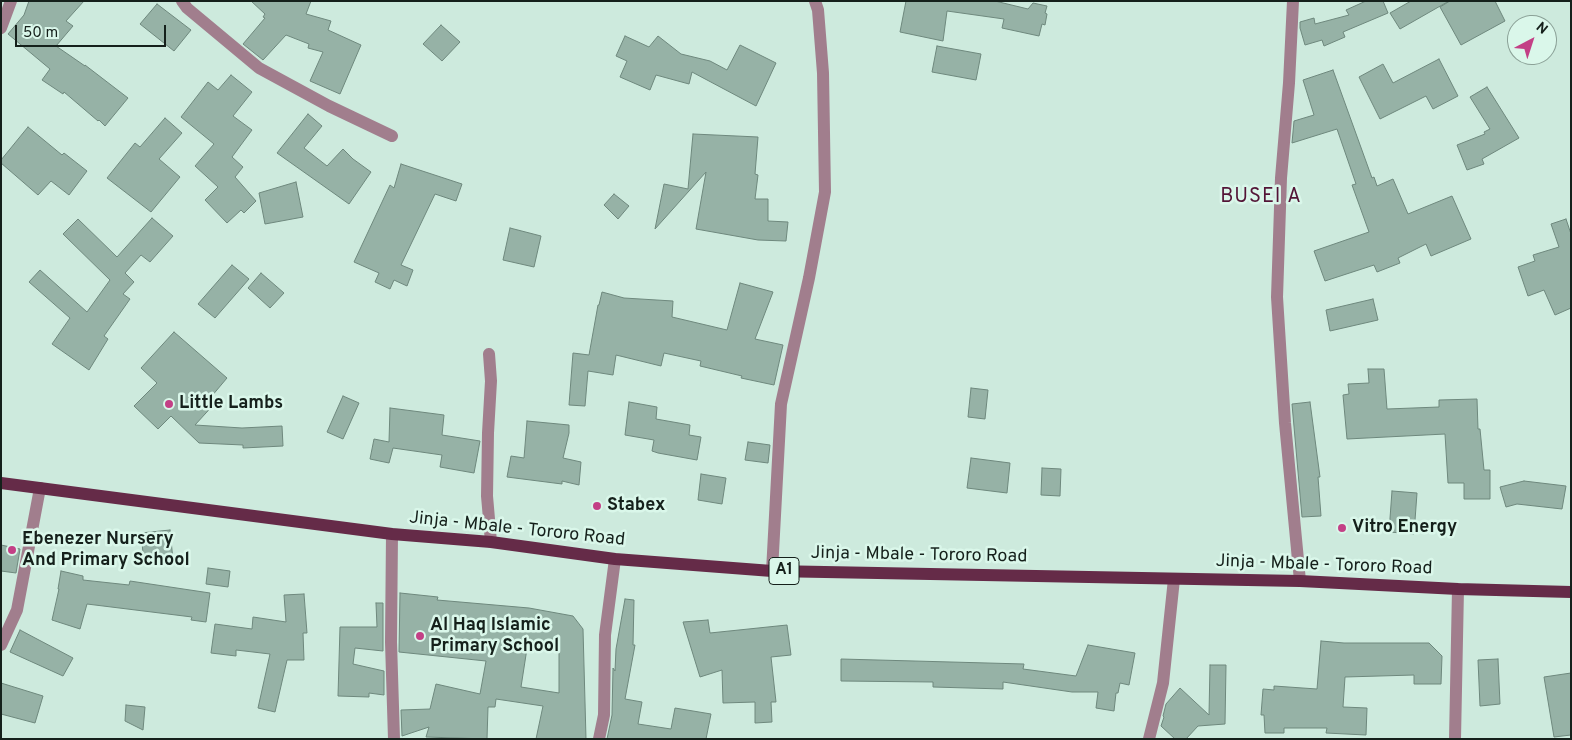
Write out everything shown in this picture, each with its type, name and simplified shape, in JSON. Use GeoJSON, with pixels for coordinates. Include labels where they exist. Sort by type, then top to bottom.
{"type":"FeatureCollection","features":[{"type":"Feature","properties":{"kind":"main road","name":"Jinja - Mbale - Tororo Road"},"geometry":{"type":"LineString","coordinates":[[1,483],[392,534],[491,542],[615,559],[772,571],[1300,581],[1458,589],[1571,592]]}},
{"type":"Feature","properties":{"kind":"street"},"geometry":{"type":"LineString","coordinates":[[1,28],[11,1]]}},
{"type":"Feature","properties":{"kind":"street"},"geometry":{"type":"LineString","coordinates":[[182,1],[187,8],[259,68],[329,106],[392,136]]}},
{"type":"Feature","properties":{"kind":"street"},"geometry":{"type":"LineString","coordinates":[[772,571],[782,404],[825,192],[823,73],[818,10],[815,1]]}},
{"type":"Feature","properties":{"kind":"street"},"geometry":{"type":"LineString","coordinates":[[1293,1],[1289,83],[1281,178],[1277,297],[1285,423],[1300,581]]}},
{"type":"Feature","properties":{"kind":"street"},"geometry":{"type":"LineString","coordinates":[[489,354],[491,381],[487,496],[491,542]]}},
{"type":"Feature","properties":{"kind":"street"},"geometry":{"type":"LineString","coordinates":[[1,645],[17,610],[40,488]]}},
{"type":"Feature","properties":{"kind":"street"},"geometry":{"type":"LineString","coordinates":[[392,534],[391,642],[394,739]]}},
{"type":"Feature","properties":{"kind":"street"},"geometry":{"type":"LineString","coordinates":[[599,739],[604,715],[605,635],[615,559]]}},
{"type":"Feature","properties":{"kind":"street"},"geometry":{"type":"LineString","coordinates":[[1149,739],[1163,683],[1174,579]]}},
{"type":"Feature","properties":{"kind":"street"},"geometry":{"type":"LineString","coordinates":[[1455,739],[1458,589]]}},
{"type":"Feature","properties":{"kind":"building"},"geometry":{"type":"Polygon","coordinates":[[[29,1],[84,1],[66,21],[73,26],[56,46],[85,65],[128,98],[105,126],[64,92],[63,94],[42,80],[50,69],[8,34],[24,15],[29,1]]]}},
{"type":"Feature","properties":{"kind":"building"},"geometry":{"type":"Polygon","coordinates":[[[251,1],[311,1],[306,14],[331,21],[328,30],[361,45],[340,94],[310,81],[323,52],[308,48],[309,44],[286,35],[263,60],[243,44],[265,18],[263,17],[265,14],[251,1]]]}},
{"type":"Feature","properties":{"kind":"building"},"geometry":{"type":"Polygon","coordinates":[[[906,1],[995,1],[1028,9],[1033,3],[1047,6],[1045,13],[1047,14],[1045,25],[1042,24],[1039,36],[1002,28],[1004,19],[947,11],[943,41],[900,32],[906,1]]]}},
{"type":"Feature","properties":{"kind":"building"},"geometry":{"type":"Polygon","coordinates":[[[1366,1],[1383,1],[1388,13],[1343,32],[1345,37],[1324,46],[1322,40],[1305,45],[1300,22],[1314,18],[1315,24],[1349,15],[1346,10],[1366,1]]]}},
{"type":"Feature","properties":{"kind":"building"},"geometry":{"type":"Polygon","coordinates":[[[1411,1],[1449,1],[1400,29],[1390,13],[1411,1]]]}},
{"type":"Feature","properties":{"kind":"building"},"geometry":{"type":"Polygon","coordinates":[[[1450,1],[1495,1],[1505,21],[1461,45],[1440,7],[1450,1]]]}},
{"type":"Feature","properties":{"kind":"building"},"geometry":{"type":"Polygon","coordinates":[[[157,4],[191,30],[174,51],[140,24],[157,4]]]}},
{"type":"Feature","properties":{"kind":"building"},"geometry":{"type":"Polygon","coordinates":[[[441,25],[460,42],[442,61],[423,44],[441,25]]]}},
{"type":"Feature","properties":{"kind":"building"},"geometry":{"type":"Polygon","coordinates":[[[625,36],[649,47],[658,36],[681,54],[710,61],[727,70],[740,45],[776,63],[756,106],[692,72],[689,84],[656,75],[650,90],[620,77],[627,61],[616,56],[625,36]]]}},
{"type":"Feature","properties":{"kind":"building"},"geometry":{"type":"Polygon","coordinates":[[[937,46],[981,54],[976,80],[932,72],[937,46]]]}},
{"type":"Feature","properties":{"kind":"building"},"geometry":{"type":"Polygon","coordinates":[[[1439,59],[1458,96],[1433,109],[1426,96],[1380,119],[1359,77],[1383,64],[1393,83],[1439,59]]]}},
{"type":"Feature","properties":{"kind":"building"},"geometry":{"type":"Polygon","coordinates":[[[1333,70],[1372,178],[1374,177],[1377,186],[1393,179],[1408,214],[1452,196],[1471,239],[1431,256],[1426,244],[1398,258],[1400,263],[1377,272],[1374,265],[1325,281],[1314,251],[1369,232],[1352,185],[1356,184],[1337,129],[1292,143],[1294,121],[1314,115],[1303,80],[1333,70]]]}},
{"type":"Feature","properties":{"kind":"building"},"geometry":{"type":"Polygon","coordinates":[[[231,75],[252,92],[233,116],[252,130],[232,157],[243,167],[235,177],[256,201],[244,213],[241,210],[227,223],[205,200],[218,187],[195,166],[214,144],[181,117],[208,82],[218,90],[231,75]]]}},
{"type":"Feature","properties":{"kind":"building"},"geometry":{"type":"Polygon","coordinates":[[[1487,87],[1519,138],[1482,159],[1484,164],[1467,170],[1457,145],[1485,134],[1484,132],[1490,129],[1470,97],[1487,87]]]}},
{"type":"Feature","properties":{"kind":"building"},"geometry":{"type":"Polygon","coordinates":[[[308,114],[322,126],[304,148],[327,166],[343,149],[371,172],[349,204],[277,153],[308,114]]]}},
{"type":"Feature","properties":{"kind":"building"},"geometry":{"type":"Polygon","coordinates":[[[165,118],[182,133],[159,159],[180,177],[151,212],[107,178],[135,143],[140,147],[165,118]]]}},
{"type":"Feature","properties":{"kind":"building"},"geometry":{"type":"Polygon","coordinates":[[[28,127],[62,155],[64,153],[87,171],[69,195],[51,181],[38,195],[1,163],[1,160],[28,127]]]}},
{"type":"Feature","properties":{"kind":"building"},"geometry":{"type":"Polygon","coordinates":[[[693,134],[758,137],[755,174],[758,175],[755,199],[768,199],[768,221],[788,222],[786,241],[758,240],[696,229],[706,172],[655,229],[664,184],[688,189],[693,134]]]}},
{"type":"Feature","properties":{"kind":"building"},"geometry":{"type":"Polygon","coordinates":[[[401,164],[462,184],[456,201],[435,194],[401,265],[413,270],[407,286],[394,280],[390,289],[375,282],[379,273],[354,262],[390,185],[394,188],[401,164]]]}},
{"type":"Feature","properties":{"kind":"building"},"geometry":{"type":"Polygon","coordinates":[[[296,182],[303,217],[265,224],[259,193],[296,182]]]}},
{"type":"Feature","properties":{"kind":"building"},"geometry":{"type":"Polygon","coordinates":[[[614,194],[629,206],[618,219],[604,205],[614,194]]]}},
{"type":"Feature","properties":{"kind":"building"},"geometry":{"type":"Polygon","coordinates":[[[152,218],[173,236],[150,262],[141,255],[125,273],[134,282],[123,294],[130,299],[104,336],[108,339],[89,370],[52,344],[70,318],[29,282],[40,270],[87,312],[110,280],[63,234],[78,219],[117,257],[152,218]]]}},
{"type":"Feature","properties":{"kind":"building"},"geometry":{"type":"Polygon","coordinates":[[[1566,219],[1571,234],[1571,308],[1555,315],[1544,290],[1528,296],[1518,267],[1535,261],[1533,255],[1559,247],[1551,224],[1566,219]]]}},
{"type":"Feature","properties":{"kind":"building"},"geometry":{"type":"Polygon","coordinates":[[[510,228],[541,236],[534,267],[503,260],[510,228]]]}},
{"type":"Feature","properties":{"kind":"building"},"geometry":{"type":"Polygon","coordinates":[[[232,265],[249,279],[215,318],[198,304],[232,265]]]}},
{"type":"Feature","properties":{"kind":"building"},"geometry":{"type":"Polygon","coordinates":[[[261,273],[284,293],[270,308],[248,288],[261,273]]]}},
{"type":"Feature","properties":{"kind":"building"},"geometry":{"type":"Polygon","coordinates":[[[740,283],[773,292],[755,339],[783,345],[774,385],[700,366],[701,361],[664,353],[661,366],[616,355],[613,375],[588,371],[585,406],[569,405],[573,353],[589,355],[602,292],[624,298],[673,301],[672,317],[727,330],[740,283]]]}},
{"type":"Feature","properties":{"kind":"building"},"geometry":{"type":"Polygon","coordinates":[[[1373,299],[1378,320],[1330,331],[1326,310],[1373,299]]]}},
{"type":"Feature","properties":{"kind":"building"},"geometry":{"type":"Polygon","coordinates":[[[174,332],[227,378],[211,397],[216,402],[195,425],[242,428],[282,426],[283,446],[243,448],[243,445],[199,443],[171,416],[158,429],[134,406],[157,383],[141,368],[174,332]]]}},
{"type":"Feature","properties":{"kind":"building"},"geometry":{"type":"Polygon","coordinates":[[[1368,369],[1384,369],[1387,409],[1439,407],[1439,400],[1477,399],[1478,429],[1480,429],[1484,470],[1490,470],[1490,499],[1464,499],[1464,483],[1448,483],[1445,434],[1347,439],[1343,395],[1349,394],[1348,384],[1369,383],[1368,369]]]}},
{"type":"Feature","properties":{"kind":"building"},"geometry":{"type":"Polygon","coordinates":[[[971,388],[988,390],[985,419],[968,417],[971,388]]]}},
{"type":"Feature","properties":{"kind":"building"},"geometry":{"type":"Polygon","coordinates":[[[343,396],[359,403],[343,439],[327,432],[343,396]]]}},
{"type":"Feature","properties":{"kind":"building"},"geometry":{"type":"Polygon","coordinates":[[[629,402],[657,407],[656,419],[690,425],[689,435],[701,437],[697,460],[652,451],[654,440],[625,435],[629,402]]]}},
{"type":"Feature","properties":{"kind":"building"},"geometry":{"type":"Polygon","coordinates":[[[1310,402],[1320,477],[1318,477],[1321,516],[1302,517],[1292,404],[1310,402]]]}},
{"type":"Feature","properties":{"kind":"building"},"geometry":{"type":"Polygon","coordinates":[[[390,408],[444,415],[442,435],[480,441],[474,473],[440,467],[442,455],[393,448],[389,463],[370,459],[374,439],[389,442],[390,408]]]}},
{"type":"Feature","properties":{"kind":"building"},"geometry":{"type":"Polygon","coordinates":[[[527,421],[569,425],[563,458],[581,462],[579,485],[562,481],[562,484],[507,477],[511,456],[524,458],[527,421]]]}},
{"type":"Feature","properties":{"kind":"building"},"geometry":{"type":"Polygon","coordinates":[[[748,442],[770,445],[768,463],[745,460],[748,442]]]}},
{"type":"Feature","properties":{"kind":"building"},"geometry":{"type":"Polygon","coordinates":[[[971,458],[1010,463],[1007,493],[967,488],[971,458]]]}},
{"type":"Feature","properties":{"kind":"building"},"geometry":{"type":"Polygon","coordinates":[[[1042,468],[1061,469],[1060,496],[1041,495],[1042,468]]]}},
{"type":"Feature","properties":{"kind":"building"},"geometry":{"type":"Polygon","coordinates":[[[701,474],[726,478],[722,504],[698,500],[701,474]]]}},
{"type":"Feature","properties":{"kind":"building"},"geometry":{"type":"Polygon","coordinates":[[[1524,481],[1566,486],[1562,509],[1517,504],[1506,507],[1500,487],[1524,481]]]}},
{"type":"Feature","properties":{"kind":"building"},"geometry":{"type":"Polygon","coordinates":[[[1392,491],[1417,493],[1414,534],[1389,532],[1392,491]]]}},
{"type":"Feature","properties":{"kind":"building"},"geometry":{"type":"Polygon","coordinates":[[[170,530],[173,560],[144,563],[141,533],[170,530]]]}},
{"type":"Feature","properties":{"kind":"building"},"geometry":{"type":"Polygon","coordinates":[[[1,545],[20,549],[16,573],[1,571],[1,545]]]}},
{"type":"Feature","properties":{"kind":"building"},"geometry":{"type":"Polygon","coordinates":[[[208,568],[230,571],[228,587],[206,584],[208,568]]]}},
{"type":"Feature","properties":{"kind":"building"},"geometry":{"type":"Polygon","coordinates":[[[61,571],[83,576],[83,580],[129,585],[130,581],[210,593],[206,622],[191,620],[192,617],[87,604],[80,629],[52,620],[61,571]]]}},
{"type":"Feature","properties":{"kind":"building"},"geometry":{"type":"Polygon","coordinates":[[[400,593],[438,597],[437,600],[529,608],[573,616],[583,629],[586,739],[536,739],[543,706],[496,699],[495,707],[488,707],[487,739],[426,737],[429,727],[402,736],[401,710],[430,709],[436,684],[480,694],[486,661],[399,652],[400,593]],[[528,642],[521,687],[559,693],[559,644],[528,642]]]}},
{"type":"Feature","properties":{"kind":"building"},"geometry":{"type":"Polygon","coordinates":[[[304,594],[307,633],[303,633],[304,660],[287,660],[275,712],[258,708],[270,654],[236,650],[236,656],[211,653],[215,624],[252,629],[253,617],[286,622],[284,595],[304,594]]]}},
{"type":"Feature","properties":{"kind":"building"},"geometry":{"type":"Polygon","coordinates":[[[625,599],[634,600],[633,645],[635,645],[625,699],[642,702],[638,724],[671,729],[675,708],[711,714],[706,739],[607,739],[612,715],[613,668],[615,671],[616,649],[625,599]]]}},
{"type":"Feature","properties":{"kind":"building"},"geometry":{"type":"Polygon","coordinates":[[[376,603],[383,603],[383,651],[355,648],[353,664],[384,671],[384,695],[369,693],[369,697],[338,696],[340,627],[377,627],[376,603]]]}},
{"type":"Feature","properties":{"kind":"building"},"geometry":{"type":"Polygon","coordinates":[[[708,620],[710,633],[787,625],[791,655],[771,657],[776,702],[771,702],[772,722],[755,723],[755,702],[723,703],[722,670],[700,677],[683,622],[708,620]]]}},
{"type":"Feature","properties":{"kind":"building"},"geometry":{"type":"Polygon","coordinates":[[[20,630],[73,658],[63,676],[10,652],[20,630]]]}},
{"type":"Feature","properties":{"kind":"building"},"geometry":{"type":"Polygon","coordinates":[[[1321,641],[1344,643],[1429,643],[1442,656],[1441,684],[1414,684],[1414,675],[1345,677],[1343,707],[1367,708],[1366,735],[1326,733],[1327,728],[1284,728],[1284,733],[1265,733],[1264,715],[1261,715],[1263,689],[1274,690],[1274,686],[1317,689],[1321,641]]]}},
{"type":"Feature","properties":{"kind":"building"},"geometry":{"type":"Polygon","coordinates":[[[1088,645],[1135,653],[1129,685],[1120,683],[1118,693],[1116,693],[1114,711],[1096,708],[1098,692],[1072,692],[1003,682],[1003,689],[933,687],[933,682],[841,681],[841,659],[1024,664],[1023,669],[1076,676],[1088,645]]]}},
{"type":"Feature","properties":{"kind":"building"},"geometry":{"type":"Polygon","coordinates":[[[1498,659],[1500,704],[1480,706],[1478,660],[1498,659]]]}},
{"type":"Feature","properties":{"kind":"building"},"geometry":{"type":"Polygon","coordinates":[[[1210,665],[1226,665],[1225,724],[1198,726],[1186,739],[1175,739],[1161,726],[1166,704],[1180,688],[1209,715],[1210,665]]]}},
{"type":"Feature","properties":{"kind":"building"},"geometry":{"type":"Polygon","coordinates":[[[1571,673],[1571,735],[1554,737],[1544,677],[1571,673]]]}},
{"type":"Feature","properties":{"kind":"building"},"geometry":{"type":"Polygon","coordinates":[[[1,683],[43,696],[35,723],[1,714],[1,683]]]}},
{"type":"Feature","properties":{"kind":"building"},"geometry":{"type":"Polygon","coordinates":[[[126,705],[145,707],[143,730],[125,721],[126,705]]]}},
{"type":"Feature","properties":{"kind":"place","name":"Little Lambs"},"geometry":{"type":"Point","coordinates":[169,404]}},
{"type":"Feature","properties":{"kind":"place","name":"Stabex"},"geometry":{"type":"Point","coordinates":[597,506]}},
{"type":"Feature","properties":{"kind":"place","name":"Vitro Energy"},"geometry":{"type":"Point","coordinates":[1342,528]}},
{"type":"Feature","properties":{"kind":"place","name":"Ebenezer Nursery And Primary School"},"geometry":{"type":"Point","coordinates":[12,550]}},
{"type":"Feature","properties":{"kind":"place","name":"Al Haq Islamic Primary School"},"geometry":{"type":"Point","coordinates":[420,636]}},
{"type":"Feature","properties":{"kind":"district","name":"BUSEI A"},"geometry":{"type":"Point","coordinates":[1261,198]}}]}
